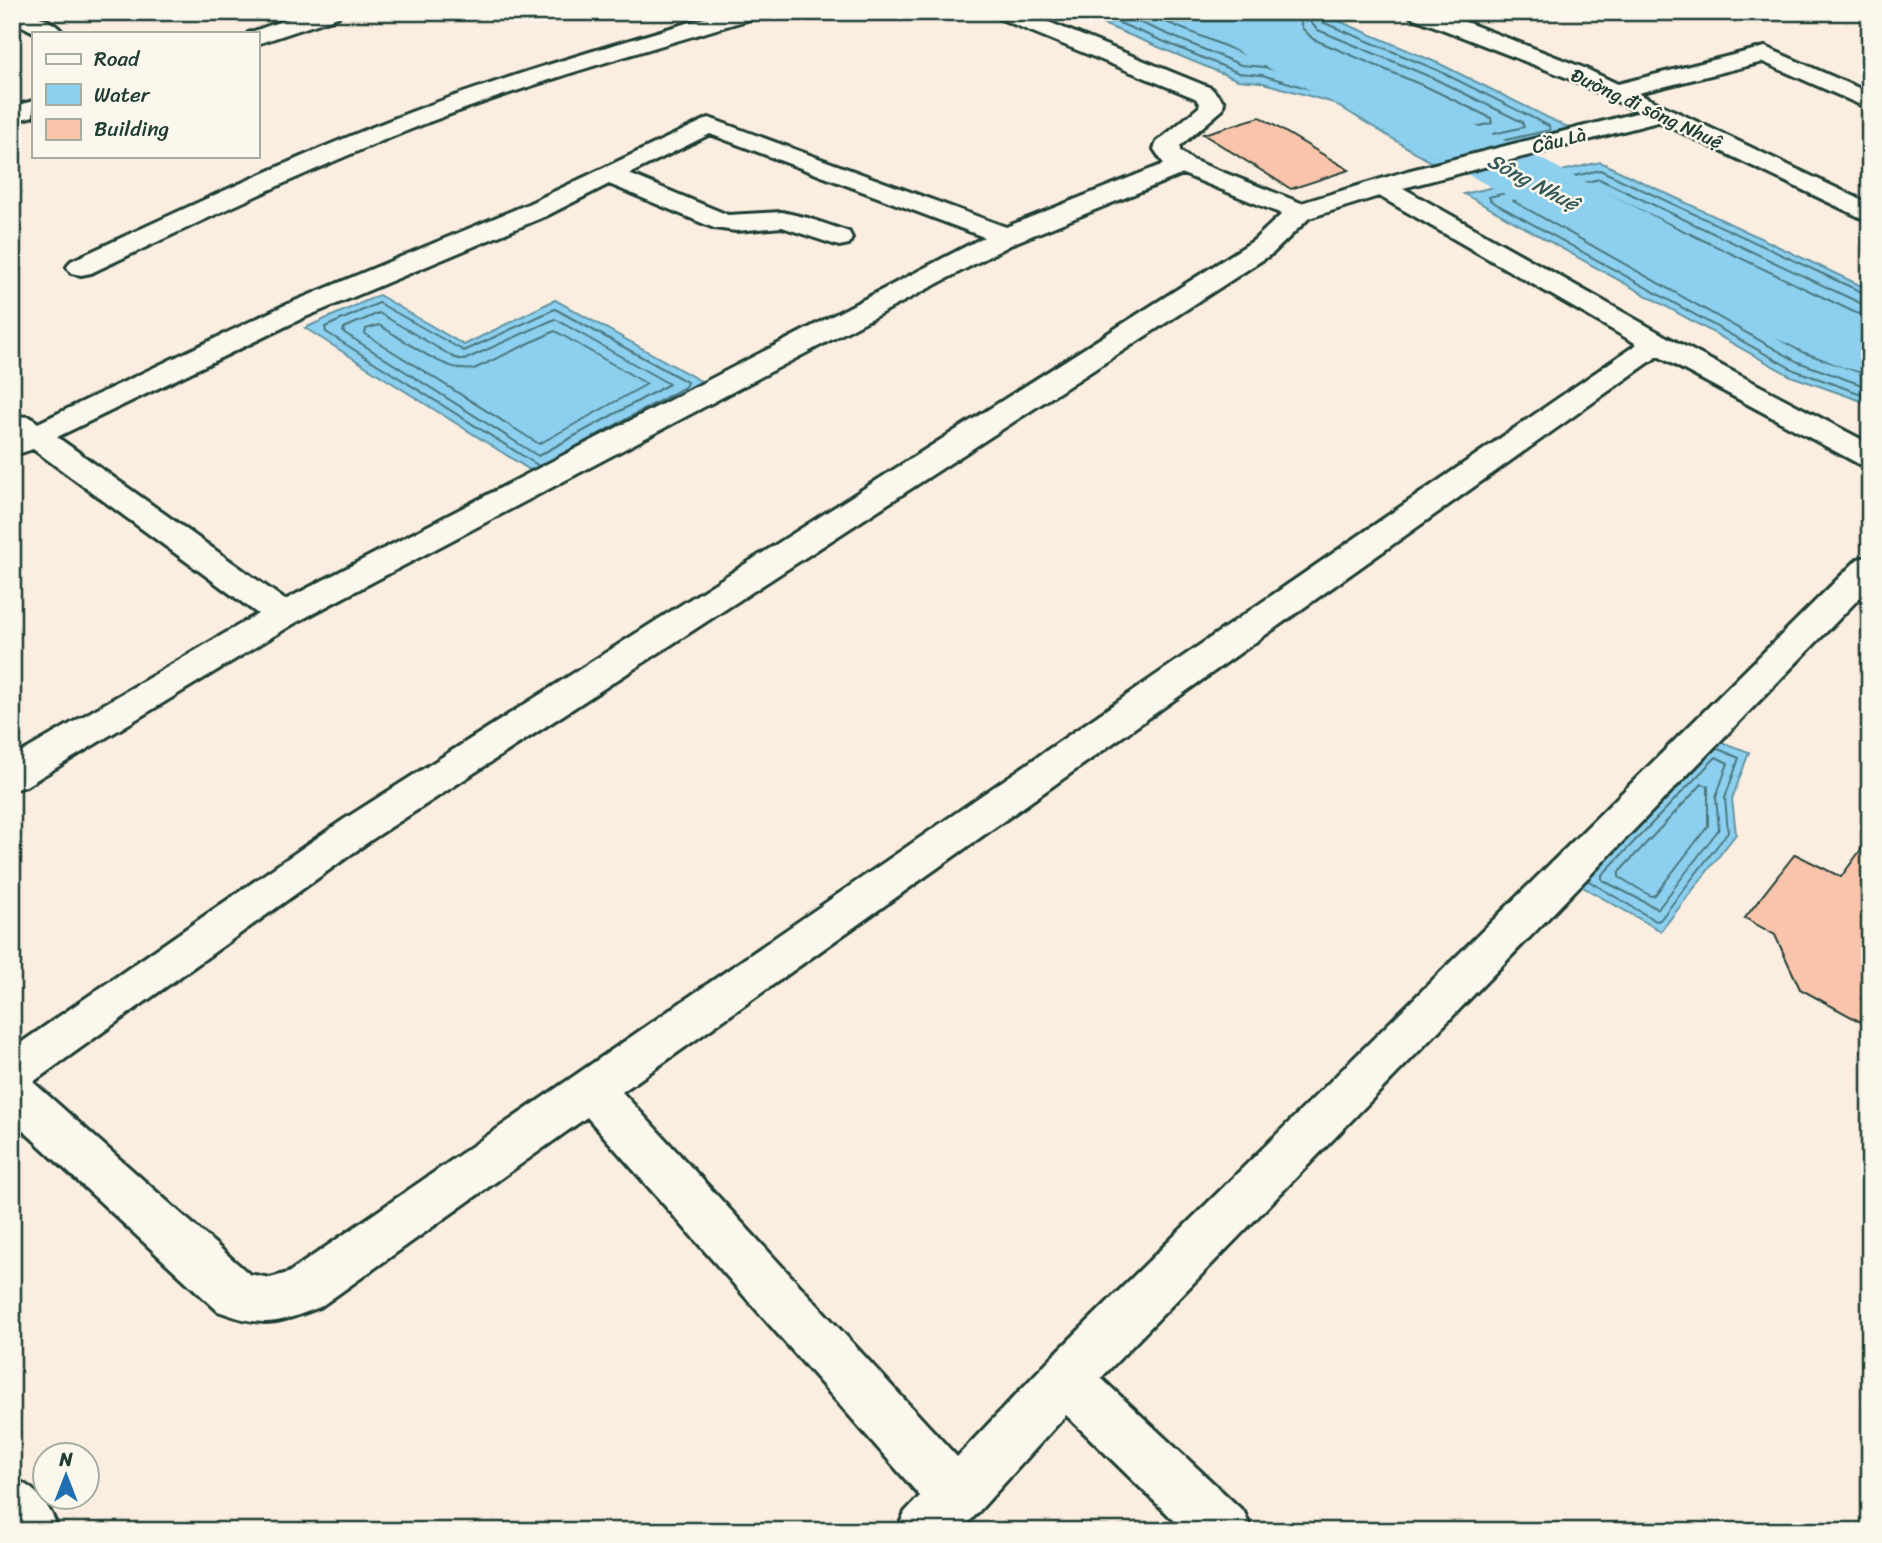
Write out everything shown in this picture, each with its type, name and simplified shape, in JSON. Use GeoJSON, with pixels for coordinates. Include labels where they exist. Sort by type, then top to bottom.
{"type":"FeatureCollection","features":[{"type":"Feature","properties":{"kind":"street"},"geometry":{"type":"LineString","coordinates":[[12,12],[50,32]]}},
{"type":"Feature","properties":{"kind":"street"},"geometry":{"type":"LineString","coordinates":[[259,36],[330,12]]}},
{"type":"Feature","properties":{"kind":"street"},"geometry":{"type":"LineString","coordinates":[[81,267],[241,192],[421,117],[564,67],[749,12]]}},
{"type":"Feature","properties":{"kind":"street"},"geometry":{"type":"LineString","coordinates":[[12,1073],[357,830],[1251,254],[1300,212],[1183,165],[1170,156],[1166,149],[1169,142],[1210,110],[1212,102],[1203,93],[1004,12]]}},
{"type":"Feature","properties":{"kind":"street","name":"Đường đi sông Nhuệ"},"geometry":{"type":"LineString","coordinates":[[1419,12],[1576,74],[1870,214]]}},
{"type":"Feature","properties":{"kind":"street"},"geometry":{"type":"LineString","coordinates":[[1614,92],[1765,54],[1870,102]]}},
{"type":"Feature","properties":{"kind":"street"},"geometry":{"type":"LineString","coordinates":[[12,115],[32,108]]}},
{"type":"Feature","properties":{"kind":"street","name":"Cầu Là"},"geometry":{"type":"LineString","coordinates":[[1300,212],[1416,176],[1660,114]]}},
{"type":"Feature","properties":{"kind":"street"},"geometry":{"type":"LineString","coordinates":[[20,434],[293,312],[537,210],[709,125],[1006,236]]}},
{"type":"Feature","properties":{"kind":"street"},"geometry":{"type":"LineString","coordinates":[[12,776],[284,615],[1006,236],[1183,165]]}},
{"type":"Feature","properties":{"kind":"street"},"geometry":{"type":"LineString","coordinates":[[608,174],[723,222],[736,225],[774,219],[791,221],[839,238]]}},
{"type":"Feature","properties":{"kind":"street"},"geometry":{"type":"LineString","coordinates":[[1382,187],[1657,343],[1870,457]]}},
{"type":"Feature","properties":{"kind":"street"},"geometry":{"type":"LineString","coordinates":[[12,1091],[236,1295],[270,1301],[302,1291],[1657,343]]}},
{"type":"Feature","properties":{"kind":"street"},"geometry":{"type":"LineString","coordinates":[[20,434],[284,615]]}},
{"type":"Feature","properties":{"kind":"street"},"geometry":{"type":"LineString","coordinates":[[591,1090],[940,1514],[1065,1379],[1870,567]]}},
{"type":"Feature","properties":{"kind":"street"},"geometry":{"type":"LineString","coordinates":[[1065,1379],[1224,1531]]}},
{"type":"Feature","properties":{"kind":"street"},"geometry":{"type":"LineString","coordinates":[[12,1505],[32,1531]]}},
{"type":"Feature","properties":{"kind":"water"},"geometry":{"type":"Polygon","coordinates":[[[1074,12],[1318,12],[1440,64],[1579,133],[1434,164],[1334,103],[1260,82],[1238,80],[1074,12]]]}},
{"type":"Feature","properties":{"kind":"water"},"geometry":{"type":"Polygon","coordinates":[[[1600,162],[1870,290],[1870,404],[1791,376],[1464,194],[1600,162]]]}},
{"type":"Feature","properties":{"kind":"water"},"geometry":{"type":"Polygon","coordinates":[[[379,295],[464,345],[555,300],[706,384],[538,475],[305,328],[379,295]]]}},
{"type":"Feature","properties":{"kind":"water"},"geometry":{"type":"Polygon","coordinates":[[[1710,738],[1749,752],[1732,799],[1736,834],[1661,931],[1574,882],[1710,738]]]}},
{"type":"Feature","properties":{"kind":"building"},"geometry":{"type":"Polygon","coordinates":[[[1260,117],[1349,170],[1291,189],[1203,134],[1260,117]]]}},
{"type":"Feature","properties":{"kind":"building"},"geometry":{"type":"Polygon","coordinates":[[[1870,837],[1870,1027],[1800,989],[1775,935],[1745,918],[1795,854],[1841,877],[1870,837]]]}},
{"type":"Feature","properties":{"kind":"waterway","name":"Sông Nhuệ"},"geometry":{"type":"LineString","coordinates":[[1196,12],[1243,30],[1797,320],[1870,351]]}}]}
